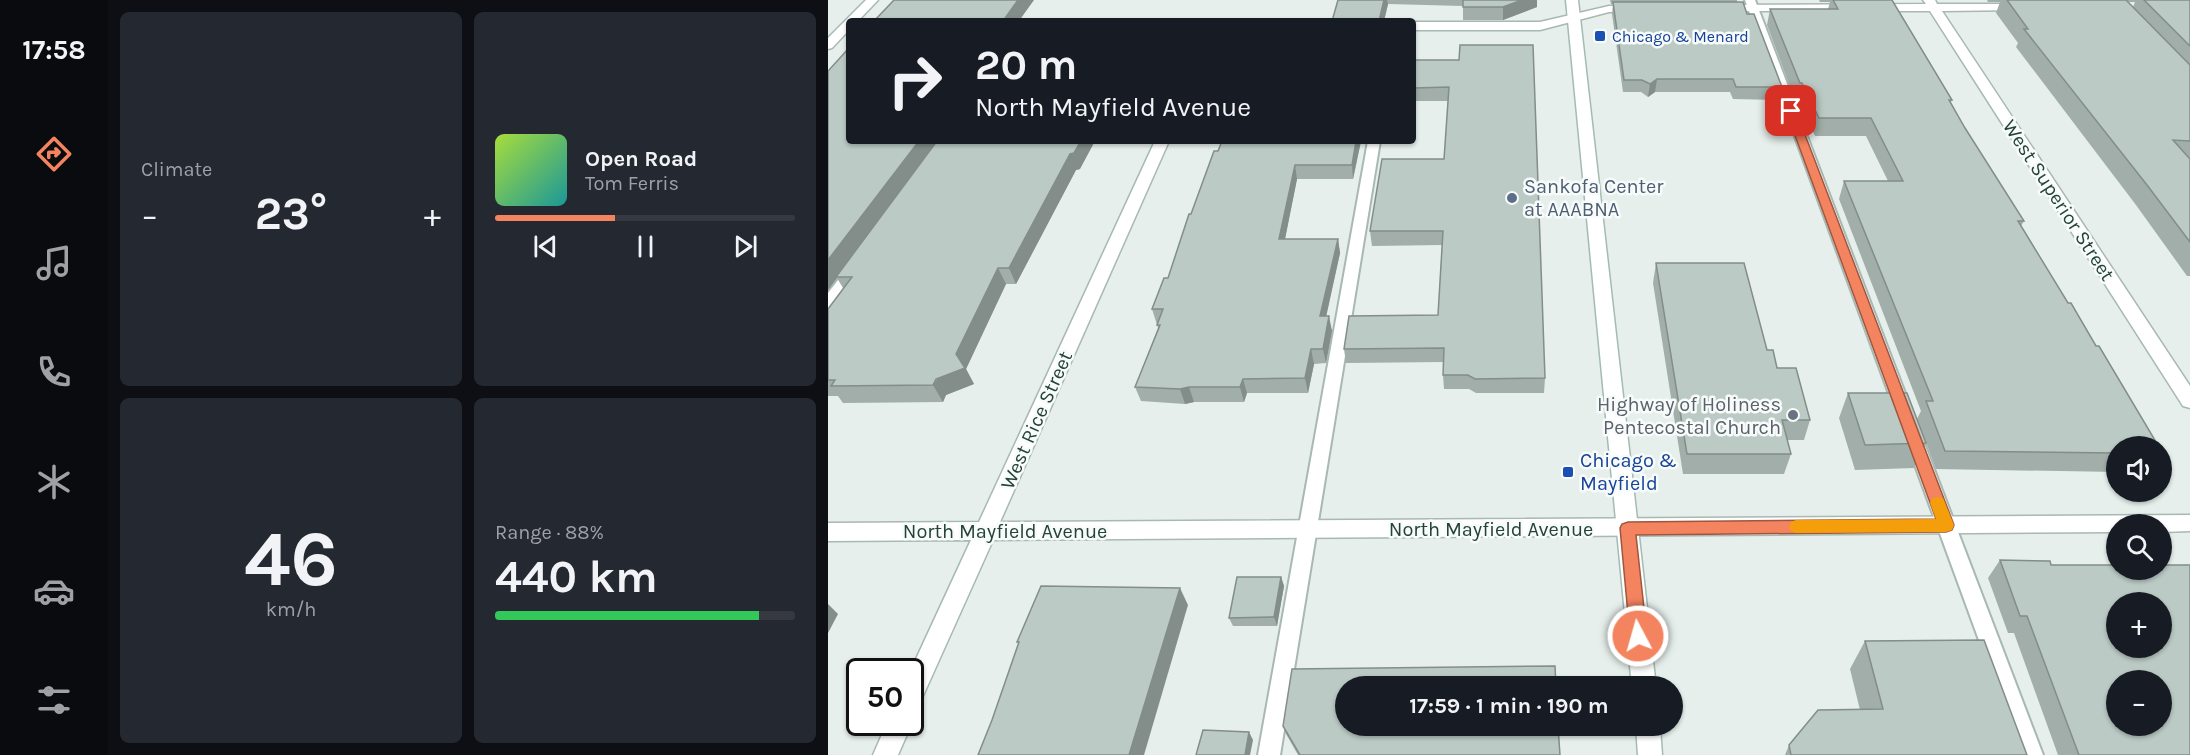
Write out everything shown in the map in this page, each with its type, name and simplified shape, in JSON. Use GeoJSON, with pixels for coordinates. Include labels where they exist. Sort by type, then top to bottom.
{"type":"FeatureCollection","features":[{"type":"Feature","properties":{"kind":"street"},"geometry":{"type":"LineString","coordinates":[[855,18],[872,0]]}},
{"type":"Feature","properties":{"kind":"street"},"geometry":{"type":"LineString","coordinates":[[1572,0],[1643,676]]}},
{"type":"Feature","properties":{"kind":"street"},"geometry":{"type":"LineString","coordinates":[[1708,8],[1751,4],[1931,4],[2037,7]]}},
{"type":"Feature","properties":{"kind":"street","name":"West Superior Street"},"geometry":{"type":"LineString","coordinates":[[1931,4],[2190,401]]}},
{"type":"Feature","properties":{"kind":"street"},"geometry":{"type":"LineString","coordinates":[[1416,26],[1540,26],[1609,9],[1653,9]]}},
{"type":"Feature","properties":{"kind":"street"},"geometry":{"type":"LineString","coordinates":[[828,28],[846,25]]}},
{"type":"Feature","properties":{"kind":"street"},"geometry":{"type":"LineString","coordinates":[[828,45],[846,27]]}},
{"type":"Feature","properties":{"kind":"street","name":"West Rice Street"},"geometry":{"type":"LineString","coordinates":[[924,668],[1161,144]]}},
{"type":"Feature","properties":{"kind":"street","name":"North Mayfield Avenue"},"geometry":{"type":"LineString","coordinates":[[828,532],[2190,523]]}},
{"type":"Feature","properties":{"kind":"street"},"geometry":{"type":"LineString","coordinates":[[885,755],[894,736]]}},
{"type":"Feature","properties":{"kind":"street"},"geometry":{"type":"LineString","coordinates":[[1649,736],[1650,755]]}},
{"type":"Feature","properties":{"kind":"lane"},"geometry":{"type":"LineString","coordinates":[[1751,4],[2032,755]]}},
{"type":"Feature","properties":{"kind":"lane"},"geometry":{"type":"LineString","coordinates":[[1269,755],[1373,144]]}},
{"type":"Feature","properties":{"kind":"lane"},"geometry":{"type":"LineString","coordinates":[[828,304],[863,256]]}},
{"type":"Feature","properties":{"kind":"building"},"geometry":{"type":"Polygon","coordinates":[[[894,0],[1018,0],[1005,18],[877,18],[894,0]]]}},
{"type":"Feature","properties":{"kind":"building"},"geometry":{"type":"Polygon","coordinates":[[[1338,0],[1384,0],[1380,18],[1333,18],[1338,0]]]}},
{"type":"Feature","properties":{"kind":"building"},"geometry":{"type":"Polygon","coordinates":[[[1463,0],[1522,0],[1503,7],[1463,7],[1463,0]]]}},
{"type":"Feature","properties":{"kind":"building"},"geometry":{"type":"Polygon","coordinates":[[[1833,0],[1892,0],[1952,100],[1949,100],[1965,128],[2024,221],[2018,221],[2068,303],[2071,303],[2096,346],[2099,346],[2152,436],[2106,436],[2106,453],[1945,451],[1926,401],[1933,401],[1844,181],[1903,181],[1871,118],[1819,118],[1800,83],[1770,9],[1838,9],[1833,0]]]}},
{"type":"Feature","properties":{"kind":"building"},"geometry":{"type":"Polygon","coordinates":[[[2007,0],[2126,0],[2190,65],[2190,141],[2173,140],[2190,159],[2190,242],[2024,29],[2028,29],[2007,0]]]}},
{"type":"Feature","properties":{"kind":"building"},"geometry":{"type":"Polygon","coordinates":[[[2144,0],[2190,0],[2190,46],[2144,0]]]}},
{"type":"Feature","properties":{"kind":"building"},"geometry":{"type":"Polygon","coordinates":[[[1613,2],[1743,2],[1747,14],[1754,14],[1782,87],[1736,87],[1733,79],[1657,79],[1650,84],[1642,80],[1624,80],[1613,2]]]}},
{"type":"Feature","properties":{"kind":"building"},"geometry":{"type":"Polygon","coordinates":[[[1460,45],[1533,45],[1545,378],[1475,379],[1468,375],[1443,375],[1444,348],[1344,349],[1349,316],[1438,315],[1443,231],[1370,231],[1382,159],[1444,159],[1449,87],[1416,88],[1416,60],[1459,60],[1460,45]]]}},
{"type":"Feature","properties":{"kind":"building"},"geometry":{"type":"Polygon","coordinates":[[[846,51],[846,144],[917,144],[828,260],[828,71],[846,51]]]}},
{"type":"Feature","properties":{"kind":"building"},"geometry":{"type":"Polygon","coordinates":[[[935,144],[1079,144],[1074,153],[1070,154],[1009,268],[998,268],[956,354],[965,368],[936,379],[933,385],[831,386],[835,380],[828,380],[828,309],[852,277],[836,277],[935,144]]]}},
{"type":"Feature","properties":{"kind":"building"},"geometry":{"type":"Polygon","coordinates":[[[1221,144],[1356,144],[1352,165],[1295,165],[1279,239],[1338,239],[1320,316],[1329,316],[1323,349],[1311,349],[1305,378],[1243,379],[1240,387],[1180,389],[1135,387],[1160,325],[1157,325],[1163,309],[1152,309],[1164,278],[1168,278],[1189,214],[1191,214],[1214,151],[1218,151],[1221,144]]]}},
{"type":"Feature","properties":{"kind":"building"},"geometry":{"type":"Polygon","coordinates":[[[1656,263],[1744,263],[1767,350],[1773,350],[1777,368],[1796,368],[1810,420],[1782,420],[1791,454],[1687,454],[1656,263]]]}},
{"type":"Feature","properties":{"kind":"building"},"geometry":{"type":"Polygon","coordinates":[[[1848,393],[1907,393],[1926,443],[1865,445],[1848,393]]]}},
{"type":"Feature","properties":{"kind":"building"},"geometry":{"type":"Polygon","coordinates":[[[2000,560],[2050,561],[2051,565],[2106,565],[2106,580],[2172,580],[2172,565],[2190,565],[2190,755],[2079,755],[2027,616],[2020,616],[2000,560]]]}},
{"type":"Feature","properties":{"kind":"building"},"geometry":{"type":"Polygon","coordinates":[[[1237,577],[1281,577],[1274,617],[1229,618],[1237,577]]]}},
{"type":"Feature","properties":{"kind":"building"},"geometry":{"type":"Polygon","coordinates":[[[1041,586],[1180,588],[1129,755],[978,755],[1019,642],[1017,642],[1041,586]]]}},
{"type":"Feature","properties":{"kind":"building"},"geometry":{"type":"Polygon","coordinates":[[[1984,640],[2027,755],[1791,755],[1789,745],[1818,710],[1883,709],[1865,641],[1984,640]]]}},
{"type":"Feature","properties":{"kind":"building"},"geometry":{"type":"Polygon","coordinates":[[[1555,666],[1555,676],[1335,676],[1335,736],[1559,736],[1560,755],[1300,755],[1283,726],[1292,669],[1555,666]]]}},
{"type":"Feature","properties":{"kind":"building"},"geometry":{"type":"Polygon","coordinates":[[[1203,730],[1249,732],[1245,755],[1196,755],[1203,730]]]}},
{"type":"Feature","properties":{"kind":"slow traffic"},"geometry":{"type":"LineString","coordinates":[[1796,527],[1946,525],[1938,503]]}},
{"type":"Feature","properties":{"kind":"place","name":"Chicago & Menard"},"geometry":{"type":"Point","coordinates":[1600,36]}},
{"type":"Feature","properties":{"kind":"place","name":"Sankofa Center at AAABNA"},"geometry":{"type":"Point","coordinates":[1512,198]}},
{"type":"Feature","properties":{"kind":"place","name":"Highway of Holiness Pentecostal Church"},"geometry":{"type":"Point","coordinates":[1793,415]}},
{"type":"Feature","properties":{"kind":"place","name":"Chicago & Mayfield"},"geometry":{"type":"Point","coordinates":[1568,472]}},
{"type":"Feature","properties":{"kind":"route"},"geometry":{"type":"LineString","coordinates":[[1638,636],[1628,528],[1946,525],[1791,111]]}}]}
